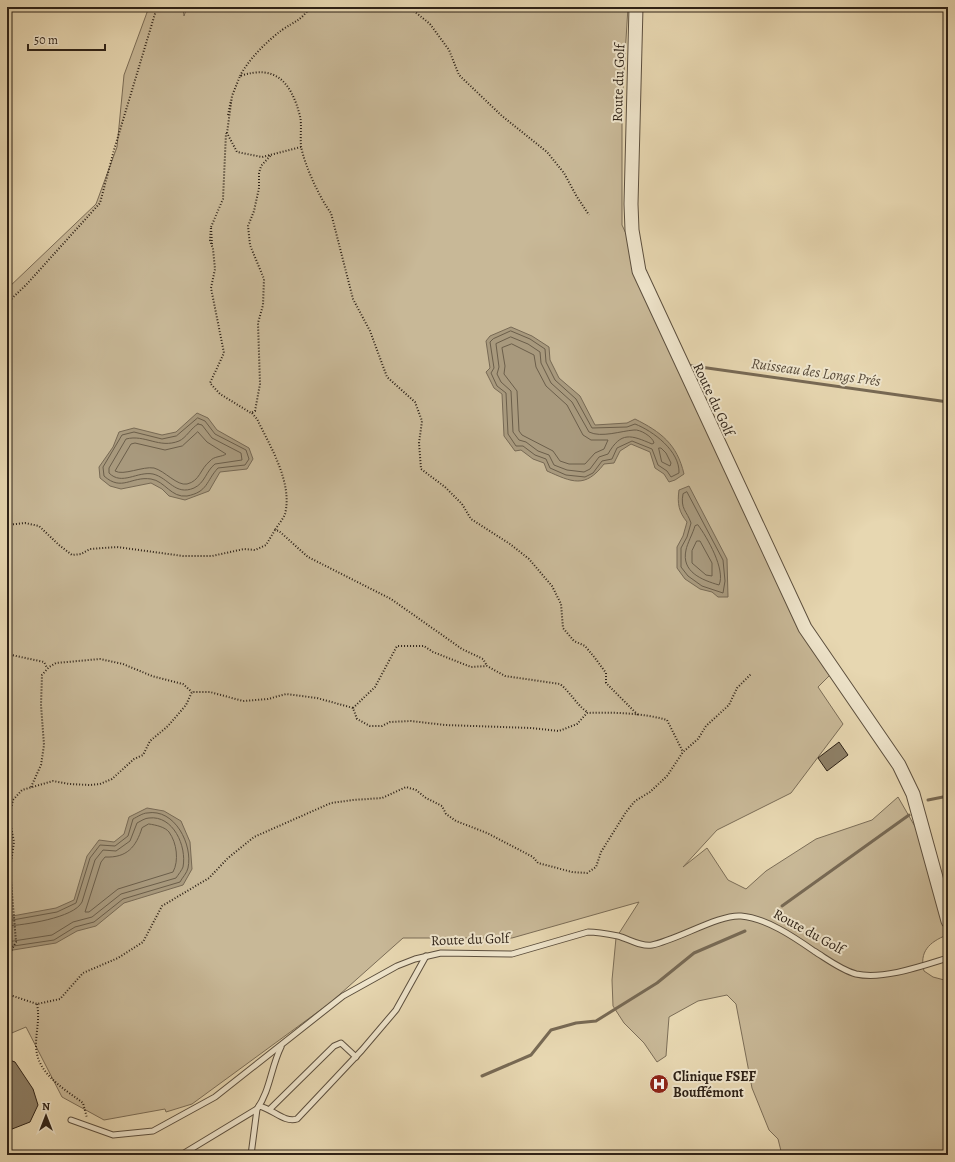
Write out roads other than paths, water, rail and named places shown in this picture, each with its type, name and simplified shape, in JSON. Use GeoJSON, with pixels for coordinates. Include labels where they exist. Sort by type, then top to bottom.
{"type":"FeatureCollection","features":[{"type":"Feature","properties":{"kind":"street","name":"Route du Golf"},"geometry":{"type":"LineString","coordinates":[[636,7],[631,204],[632,230],[639,271],[805,628],[899,765],[913,794],[948,921]]}},
{"type":"Feature","properties":{"kind":"lane","name":"Route du Golf"},"geometry":{"type":"LineString","coordinates":[[71,1120],[113,1135],[154,1131],[215,1097],[343,996],[397,966],[426,956],[441,953],[462,952],[512,954],[588,932],[599,932],[639,944],[651,945],[682,935],[730,916],[741,916],[769,925],[800,941],[833,964],[856,974],[877,976],[948,958]]}},
{"type":"Feature","properties":{"kind":"lane"},"geometry":{"type":"LineString","coordinates":[[258,1108],[270,1109],[284,1119],[292,1121],[297,1120],[356,1057],[396,1010],[426,956]]}},
{"type":"Feature","properties":{"kind":"lane"},"geometry":{"type":"LineString","coordinates":[[270,1109],[334,1046],[341,1043],[356,1057]]}},
{"type":"Feature","properties":{"kind":"lane"},"geometry":{"type":"LineString","coordinates":[[181,1155],[258,1108],[262,1102],[274,1060],[283,1044]]}},
{"type":"Feature","properties":{"kind":"lane"},"geometry":{"type":"LineString","coordinates":[[251,1155],[258,1108]]}},
{"type":"Feature","properties":{"kind":"water"},"geometry":{"type":"Polygon","coordinates":[[[511,327],[532,336],[549,347],[550,360],[559,378],[580,396],[595,425],[627,423],[635,419],[653,429],[667,440],[677,455],[684,474],[669,482],[664,474],[655,468],[650,452],[631,444],[620,451],[614,463],[604,464],[591,477],[578,481],[564,478],[547,471],[544,463],[533,459],[521,450],[515,451],[504,436],[502,394],[494,388],[486,372],[490,368],[486,341],[490,336],[511,327]]]}},
{"type":"Feature","properties":{"kind":"water"},"geometry":{"type":"Polygon","coordinates":[[[197,413],[208,418],[217,430],[249,448],[253,459],[247,469],[220,472],[209,491],[185,500],[169,496],[162,489],[151,483],[121,489],[110,486],[100,478],[99,467],[113,447],[119,432],[134,428],[162,435],[176,432],[197,413]]]}},
{"type":"Feature","properties":{"kind":"water"},"geometry":{"type":"Polygon","coordinates":[[[689,486],[727,559],[728,597],[718,597],[712,592],[700,589],[685,579],[677,568],[677,547],[683,536],[687,522],[679,508],[679,490],[689,486]]]}},
{"type":"Feature","properties":{"kind":"water"},"geometry":{"type":"Polygon","coordinates":[[[147,808],[164,811],[181,821],[190,842],[192,869],[183,885],[124,903],[96,926],[77,931],[56,943],[7,951],[7,917],[56,908],[74,900],[87,856],[99,840],[114,842],[124,834],[129,817],[147,808]]]}},
{"type":"Feature","properties":{"kind":"waterway","name":"Ruisseau des Longs Prés"},"geometry":{"type":"LineString","coordinates":[[686,365],[948,402]]}},
{"type":"Feature","properties":{"kind":"waterway","name":"Ruisseau des Longs Prés"},"geometry":{"type":"LineString","coordinates":[[928,800],[948,796]]}},
{"type":"Feature","properties":{"kind":"waterway"},"geometry":{"type":"LineString","coordinates":[[782,906],[909,815]]}},
{"type":"Feature","properties":{"kind":"waterway"},"geometry":{"type":"LineString","coordinates":[[482,1076],[531,1055],[551,1030],[576,1023],[596,1021],[657,983],[694,953],[745,931]]}},
{"type":"Feature","properties":{"kind":"place","name":"Clinique FSEF Bouffémont"},"geometry":{"type":"Point","coordinates":[659,1084]}}]}
